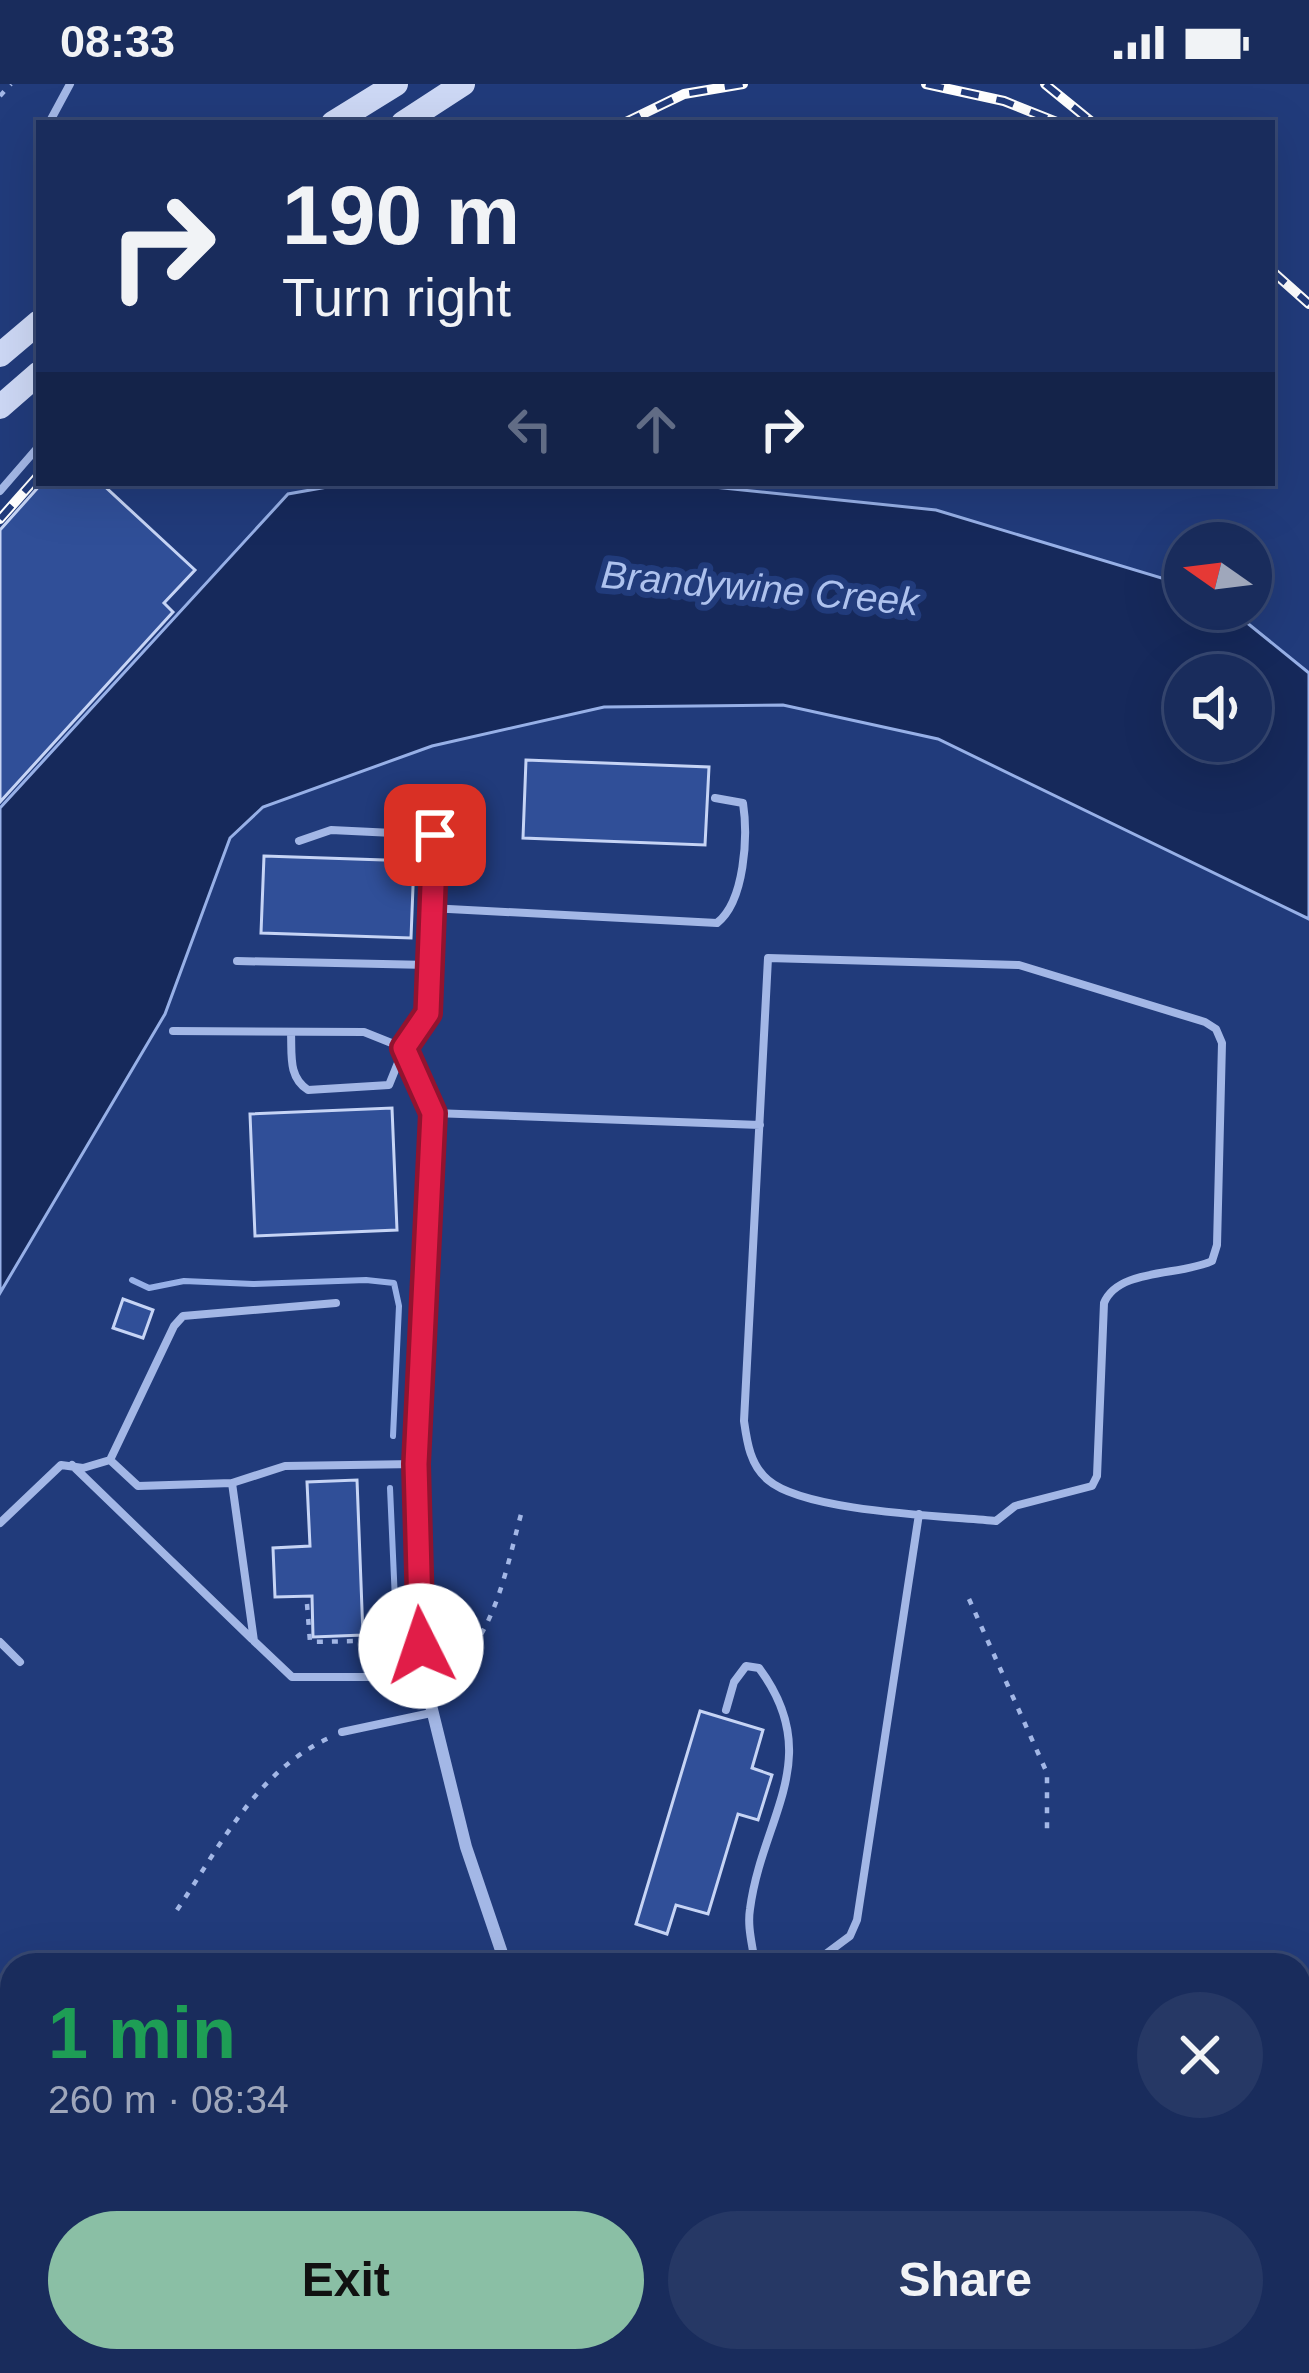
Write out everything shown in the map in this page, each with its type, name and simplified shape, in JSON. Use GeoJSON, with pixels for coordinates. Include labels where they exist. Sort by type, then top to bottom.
{"type":"FeatureCollection","features":[{"type":"Feature","properties":{"kind":"main road"},"geometry":{"type":"LineString","coordinates":[[338,120],[396,84]]}},
{"type":"Feature","properties":{"kind":"main road"},"geometry":{"type":"LineString","coordinates":[[408,120],[463,84]]}},
{"type":"Feature","properties":{"kind":"main road"},"geometry":{"type":"LineString","coordinates":[[0,355],[36,325]]}},
{"type":"Feature","properties":{"kind":"main road"},"geometry":{"type":"LineString","coordinates":[[0,407],[36,376]]}},
{"type":"Feature","properties":{"kind":"street"},"geometry":{"type":"LineString","coordinates":[[404,1048],[433,1113],[416,1464],[416,1564],[425,1682],[466,1847],[502,1953]]}},
{"type":"Feature","properties":{"kind":"lane"},"geometry":{"type":"LineString","coordinates":[[51,120],[70,84]]}},
{"type":"Feature","properties":{"kind":"lane"},"geometry":{"type":"LineString","coordinates":[[0,491],[36,449]]}},
{"type":"Feature","properties":{"kind":"lane"},"geometry":{"type":"LineString","coordinates":[[430,908],[717,923],[727,915],[737,889],[745,817],[743,802],[715,798]]}},
{"type":"Feature","properties":{"kind":"lane"},"geometry":{"type":"LineString","coordinates":[[291,1033],[292,1071],[298,1084],[308,1090],[388,1085],[404,1048],[428,1013],[435,835],[331,830],[299,841]]}},
{"type":"Feature","properties":{"kind":"lane"},"geometry":{"type":"LineString","coordinates":[[768,958],[1019,964],[1205,1022],[1216,1029],[1222,1043],[1217,1245],[1212,1261],[1198,1268],[1118,1283],[1108,1293],[1097,1476],[1091,1486],[1016,1506],[996,1521],[920,1514],[833,1503],[786,1491],[767,1480],[748,1449],[744,1421],[768,958]]}},
{"type":"Feature","properties":{"kind":"lane"},"geometry":{"type":"LineString","coordinates":[[237,961],[429,965]]}},
{"type":"Feature","properties":{"kind":"lane"},"geometry":{"type":"LineString","coordinates":[[172,1031],[364,1032],[404,1048]]}},
{"type":"Feature","properties":{"kind":"lane"},"geometry":{"type":"LineString","coordinates":[[433,1113],[760,1125]]}},
{"type":"Feature","properties":{"kind":"lane"},"geometry":{"type":"LineString","coordinates":[[0,1523],[61,1465],[83,1468],[110,1460],[183,1316],[336,1303]]}},
{"type":"Feature","properties":{"kind":"lane"},"geometry":{"type":"LineString","coordinates":[[110,1460],[138,1486],[232,1483],[285,1466],[416,1464]]}},
{"type":"Feature","properties":{"kind":"lane"},"geometry":{"type":"LineString","coordinates":[[72,1465],[292,1677],[425,1682]]}},
{"type":"Feature","properties":{"kind":"lane"},"geometry":{"type":"LineString","coordinates":[[232,1483],[254,1641]]}},
{"type":"Feature","properties":{"kind":"lane"},"geometry":{"type":"LineString","coordinates":[[827,1953],[850,1936],[856,1920],[920,1514]]}},
{"type":"Feature","properties":{"kind":"lane"},"geometry":{"type":"LineString","coordinates":[[0,1642],[20,1662]]}},
{"type":"Feature","properties":{"kind":"lane"},"geometry":{"type":"LineString","coordinates":[[726,1710],[739,1673],[746,1666],[759,1668],[779,1701],[790,1737],[785,1785],[750,1906],[753,1953]]}},
{"type":"Feature","properties":{"kind":"lane"},"geometry":{"type":"LineString","coordinates":[[342,1732],[431,1713]]}},
{"type":"Feature","properties":{"kind":"path"},"geometry":{"type":"LineString","coordinates":[[0,96],[11,84]]}},
{"type":"Feature","properties":{"kind":"path"},"geometry":{"type":"LineString","coordinates":[[425,1682],[459,1666],[481,1637],[523,1507]]}},
{"type":"Feature","properties":{"kind":"path"},"geometry":{"type":"LineString","coordinates":[[969,1599],[1047,1773],[1047,1832]]}},
{"type":"Feature","properties":{"kind":"path"},"geometry":{"type":"LineString","coordinates":[[307,1604],[310,1642],[356,1641]]}},
{"type":"Feature","properties":{"kind":"path"},"geometry":{"type":"LineString","coordinates":[[177,1910],[264,1783],[305,1749],[342,1732]]}},
{"type":"Feature","properties":{"kind":"water","name":"Brandywine Creek"},"geometry":{"type":"Polygon","coordinates":[[[333,486],[704,486],[936,510],[1164,579],[1164,630],[1256,630],[1309,673],[1309,919],[938,739],[783,705],[604,707],[432,746],[263,807],[230,838],[165,1014],[0,1293],[0,808],[288,494],[333,486]]]}},
{"type":"Feature","properties":{"kind":"building"},"geometry":{"type":"Polygon","coordinates":[[[39,486],[104,486],[195,570],[164,603],[173,612],[0,802],[0,530],[39,486]]]}},
{"type":"Feature","properties":{"kind":"building"},"geometry":{"type":"Polygon","coordinates":[[[526,760],[709,767],[705,845],[523,838],[526,760]]]}},
{"type":"Feature","properties":{"kind":"building"},"geometry":{"type":"Polygon","coordinates":[[[264,856],[414,861],[411,938],[261,933],[264,856]]]}},
{"type":"Feature","properties":{"kind":"building"},"geometry":{"type":"Polygon","coordinates":[[[392,1108],[397,1230],[255,1236],[250,1114],[392,1108]]]}},
{"type":"Feature","properties":{"kind":"building"},"geometry":{"type":"Polygon","coordinates":[[[123,1299],[153,1310],[143,1338],[113,1328],[123,1299]]]}},
{"type":"Feature","properties":{"kind":"building"},"geometry":{"type":"Polygon","coordinates":[[[357,1480],[363,1635],[313,1637],[312,1596],[275,1597],[273,1548],[310,1546],[307,1482],[357,1480]]]}},
{"type":"Feature","properties":{"kind":"building"},"geometry":{"type":"Polygon","coordinates":[[[700,1711],[763,1730],[752,1768],[772,1775],[758,1820],[738,1814],[708,1914],[676,1905],[667,1934],[636,1924],[700,1711]]]}},
{"type":"Feature","properties":{"kind":"waterway"},"geometry":{"type":"LineString","coordinates":[[132,1280],[149,1288],[184,1281],[394,1283],[399,1306],[393,1436]]}},
{"type":"Feature","properties":{"kind":"waterway"},"geometry":{"type":"LineString","coordinates":[[390,1488],[397,1646]]}},
{"type":"Feature","properties":{"kind":"railway"},"geometry":{"type":"LineString","coordinates":[[630,120],[684,94],[743,84]]}},
{"type":"Feature","properties":{"kind":"railway"},"geometry":{"type":"LineString","coordinates":[[926,84],[1004,101],[1052,120]]}},
{"type":"Feature","properties":{"kind":"railway"},"geometry":{"type":"LineString","coordinates":[[1045,84],[1089,120]]}},
{"type":"Feature","properties":{"kind":"railway"},"geometry":{"type":"LineString","coordinates":[[1275,274],[1309,304]]}},
{"type":"Feature","properties":{"kind":"railway"},"geometry":{"type":"LineString","coordinates":[[0,519],[36,478]]}},
{"type":"Feature","properties":{"kind":"route"},"geometry":{"type":"LineString","coordinates":[[421,1646],[416,1464],[433,1113],[404,1048],[428,1013],[435,835]]}}]}
